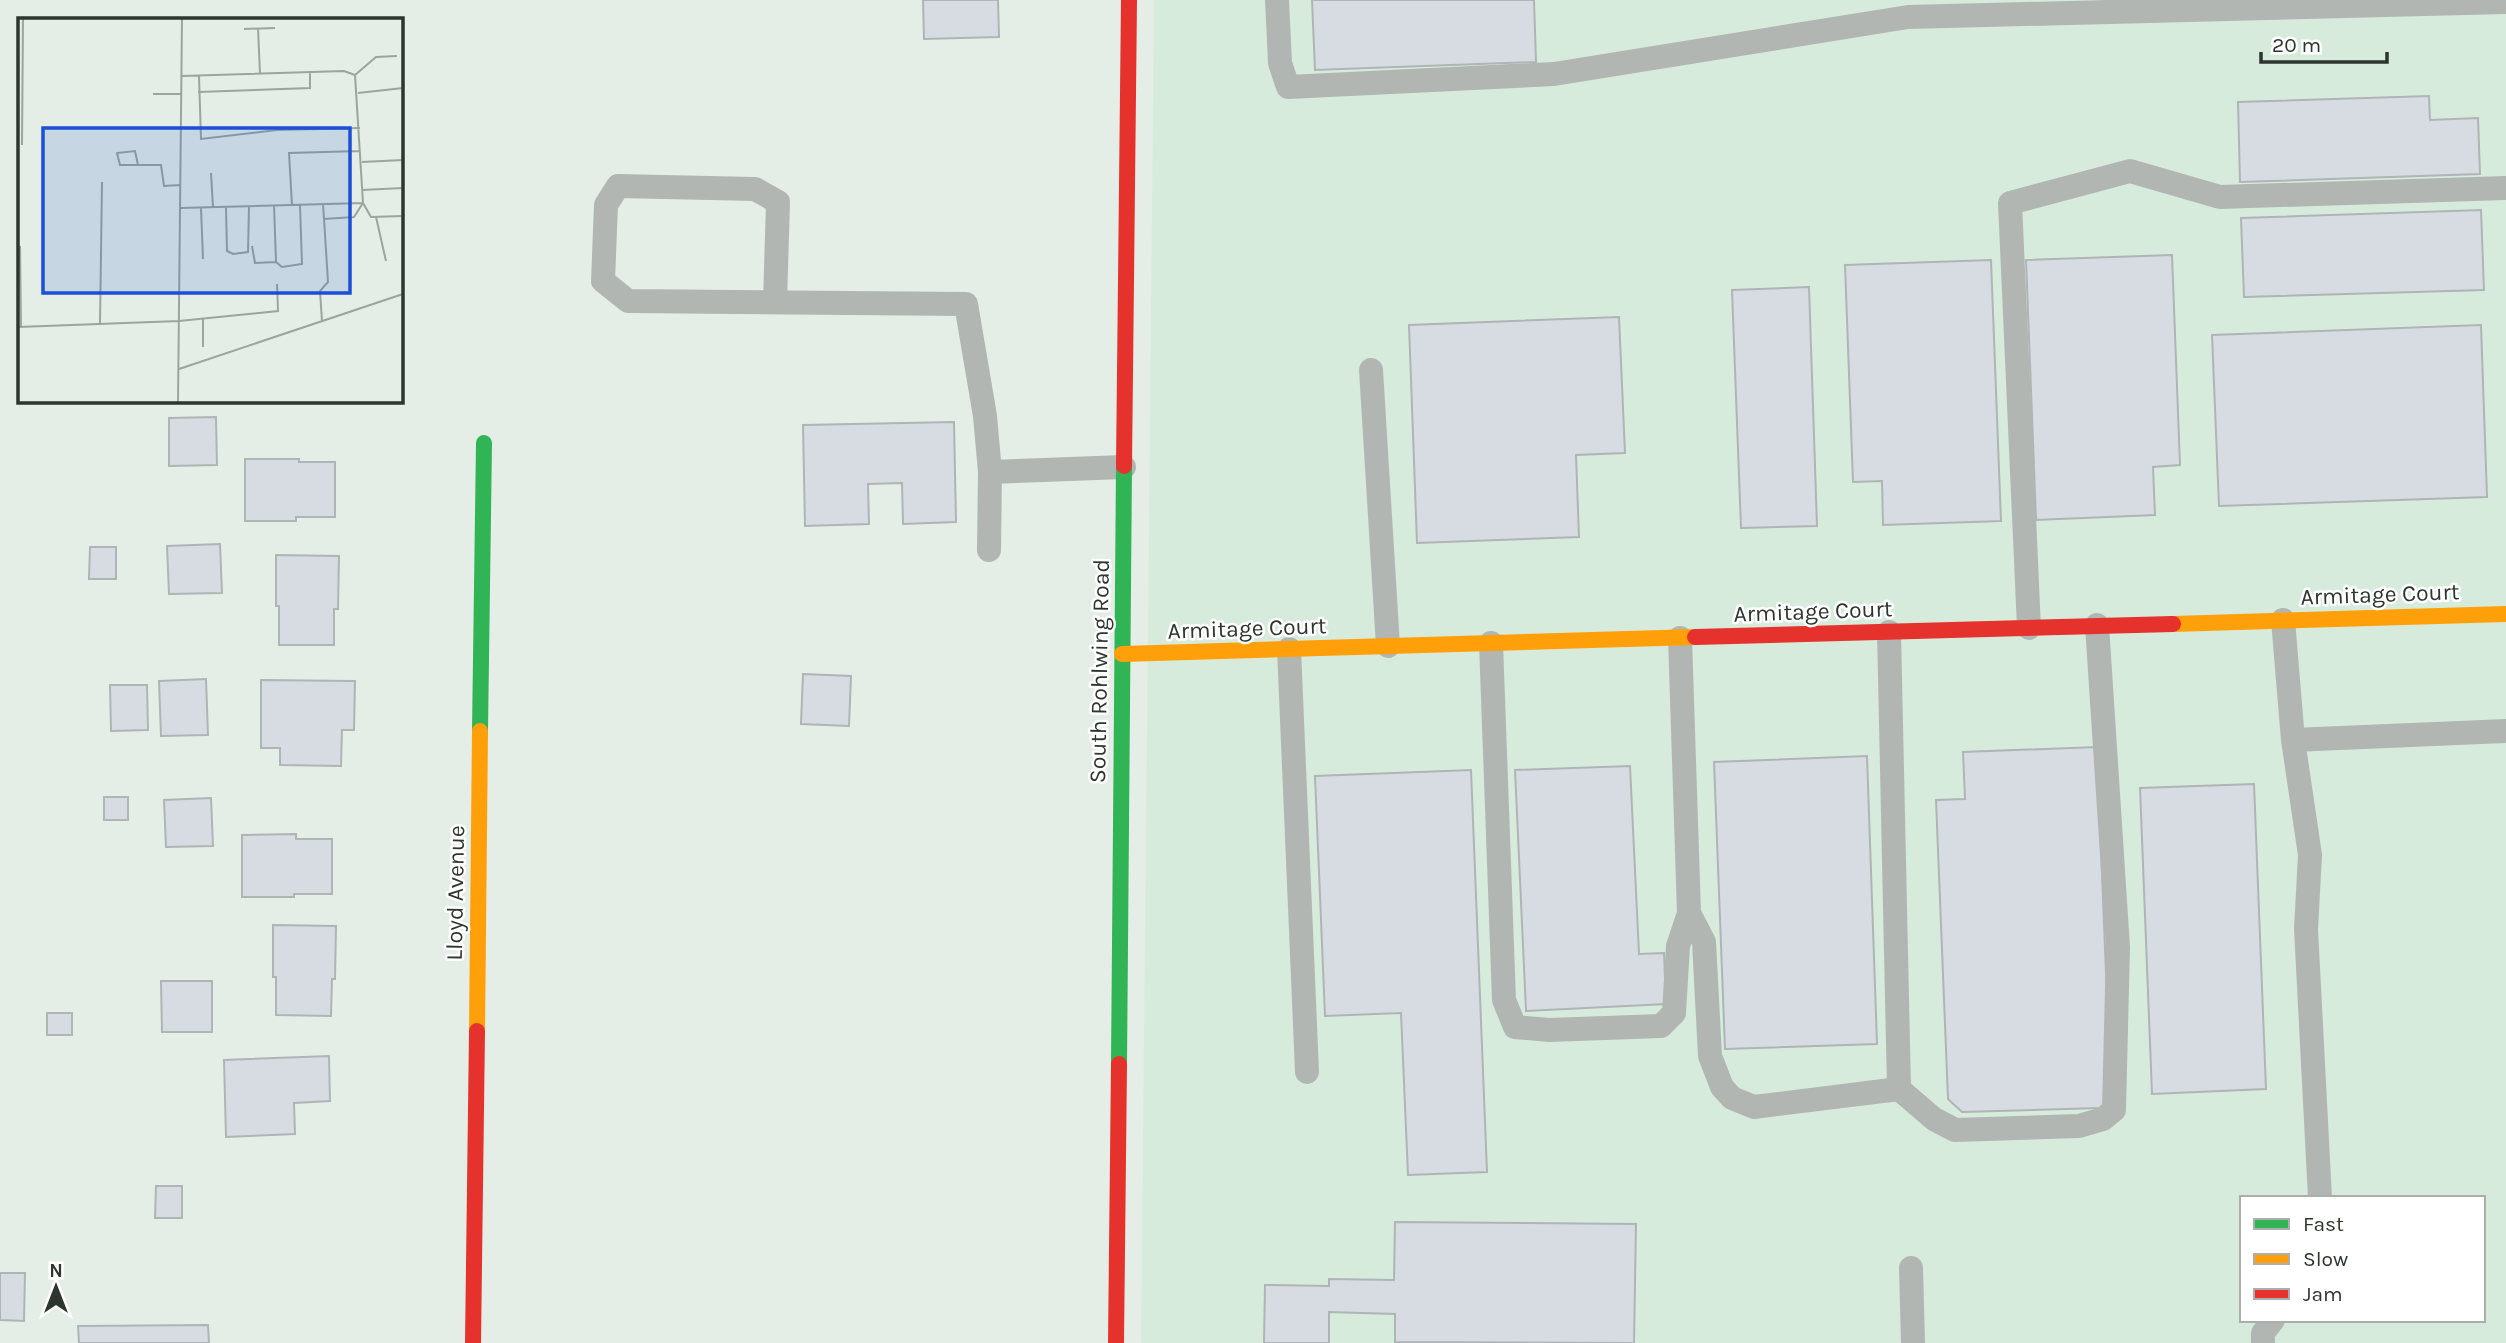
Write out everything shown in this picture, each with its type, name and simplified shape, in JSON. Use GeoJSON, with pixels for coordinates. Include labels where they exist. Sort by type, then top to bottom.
{"type":"FeatureCollection","features":[{"type":"Feature","properties":{"kind":"street","name":"South Rohlwing Road"},"geometry":{"type":"LineString","coordinates":[[1116,1343],[1129,0]]}},
{"type":"Feature","properties":{"kind":"street","name":"Lloyd Avenue"},"geometry":{"type":"LineString","coordinates":[[473,1343],[484,443]]}},
{"type":"Feature","properties":{"kind":"street","name":"Armitage Court"},"geometry":{"type":"LineString","coordinates":[[1122,654],[2506,614]]}},
{"type":"Feature","properties":{"kind":"lane"},"geometry":{"type":"LineString","coordinates":[[1277,0],[1280,63],[1288,87],[1554,74],[1908,16],[2506,2]]}},
{"type":"Feature","properties":{"kind":"lane"},"geometry":{"type":"LineString","coordinates":[[2029,628],[2010,202],[2130,171],[2220,197],[2506,188]]}},
{"type":"Feature","properties":{"kind":"lane"},"geometry":{"type":"LineString","coordinates":[[775,302],[778,202],[755,189],[618,186],[606,205],[603,281],[628,302],[966,304],[985,416],[990,472],[989,550]]}},
{"type":"Feature","properties":{"kind":"lane"},"geometry":{"type":"LineString","coordinates":[[1371,370],[1388,646]]}},
{"type":"Feature","properties":{"kind":"lane"},"geometry":{"type":"LineString","coordinates":[[990,472],[1124,467]]}},
{"type":"Feature","properties":{"kind":"lane"},"geometry":{"type":"LineString","coordinates":[[2283,620],[2293,740],[2310,855],[2306,929],[2320,1196]]}},
{"type":"Feature","properties":{"kind":"lane"},"geometry":{"type":"LineString","coordinates":[[1689,913],[1704,943],[1710,1056],[1722,1087],[1732,1098],[1754,1107],[1899,1089],[1934,1119],[1955,1130],[2080,1126],[2103,1119],[2114,1110],[2119,947],[2097,625]]}},
{"type":"Feature","properties":{"kind":"lane"},"geometry":{"type":"LineString","coordinates":[[1889,632],[1899,1089]]}},
{"type":"Feature","properties":{"kind":"lane"},"geometry":{"type":"LineString","coordinates":[[1491,643],[1504,1000],[1515,1027],[1549,1030],[1661,1026],[1674,1013],[1678,946],[1689,913],[1680,638]]}},
{"type":"Feature","properties":{"kind":"lane"},"geometry":{"type":"LineString","coordinates":[[1289,649],[1307,1072]]}},
{"type":"Feature","properties":{"kind":"lane"},"geometry":{"type":"LineString","coordinates":[[2293,740],[2506,731]]}},
{"type":"Feature","properties":{"kind":"lane"},"geometry":{"type":"LineString","coordinates":[[1911,1268],[1913,1343]]}},
{"type":"Feature","properties":{"kind":"lane"},"geometry":{"type":"LineString","coordinates":[[2263,1343],[2263,1333],[2271,1322]]}},
{"type":"Feature","properties":{"kind":"shaded area"},"geometry":{"type":"Polygon","coordinates":[[[1154,0],[2506,0],[2506,1343],[1141,1343],[1154,0]]]}},
{"type":"Feature","properties":{"kind":"building"},"geometry":{"type":"Polygon","coordinates":[[[923,0],[998,0],[999,37],[924,39],[923,0]]]}},
{"type":"Feature","properties":{"kind":"building"},"geometry":{"type":"Polygon","coordinates":[[[1312,0],[1534,0],[1536,62],[1315,70],[1312,0]]]}},
{"type":"Feature","properties":{"kind":"building"},"geometry":{"type":"Polygon","coordinates":[[[2429,96],[2430,120],[2478,118],[2480,174],[2240,182],[2238,102],[2429,96]]]}},
{"type":"Feature","properties":{"kind":"building"},"geometry":{"type":"Polygon","coordinates":[[[2481,210],[2484,290],[2244,297],[2241,218],[2481,210]]]}},
{"type":"Feature","properties":{"kind":"building"},"geometry":{"type":"Polygon","coordinates":[[[2172,255],[2180,465],[2153,467],[2155,515],[2036,520],[2026,260],[2172,255]]]}},
{"type":"Feature","properties":{"kind":"building"},"geometry":{"type":"Polygon","coordinates":[[[1991,260],[2001,521],[1883,525],[1882,481],[1853,482],[1845,265],[1991,260]]]}},
{"type":"Feature","properties":{"kind":"building"},"geometry":{"type":"Polygon","coordinates":[[[1809,287],[1817,526],[1741,528],[1732,290],[1809,287]]]}},
{"type":"Feature","properties":{"kind":"building"},"geometry":{"type":"Polygon","coordinates":[[[1619,317],[1625,453],[1576,455],[1579,537],[1417,543],[1409,325],[1619,317]]]}},
{"type":"Feature","properties":{"kind":"building"},"geometry":{"type":"Polygon","coordinates":[[[2481,325],[2487,497],[2219,506],[2212,335],[2481,325]]]}},
{"type":"Feature","properties":{"kind":"building"},"geometry":{"type":"Polygon","coordinates":[[[216,417],[217,465],[169,466],[169,418],[216,417]]]}},
{"type":"Feature","properties":{"kind":"building"},"geometry":{"type":"Polygon","coordinates":[[[954,422],[956,522],[903,524],[902,483],[868,484],[869,524],[805,526],[803,425],[954,422]]]}},
{"type":"Feature","properties":{"kind":"building"},"geometry":{"type":"Polygon","coordinates":[[[245,459],[335,462],[335,517],[296,517],[296,521],[245,521],[245,459]]]}},
{"type":"Feature","properties":{"kind":"building"},"geometry":{"type":"Polygon","coordinates":[[[220,544],[222,593],[169,594],[167,546],[220,544]]]}},
{"type":"Feature","properties":{"kind":"building"},"geometry":{"type":"Polygon","coordinates":[[[90,547],[116,547],[116,579],[89,579],[90,547]]]}},
{"type":"Feature","properties":{"kind":"building"},"geometry":{"type":"Polygon","coordinates":[[[276,555],[339,556],[334,645],[279,645],[276,555]]]}},
{"type":"Feature","properties":{"kind":"building"},"geometry":{"type":"Polygon","coordinates":[[[803,674],[851,676],[849,726],[801,724],[803,674]]]}},
{"type":"Feature","properties":{"kind":"building"},"geometry":{"type":"Polygon","coordinates":[[[206,679],[208,735],[161,736],[159,681],[206,679]]]}},
{"type":"Feature","properties":{"kind":"building"},"geometry":{"type":"Polygon","coordinates":[[[261,680],[355,681],[354,730],[342,730],[341,766],[280,765],[280,748],[261,748],[261,680]]]}},
{"type":"Feature","properties":{"kind":"building"},"geometry":{"type":"Polygon","coordinates":[[[110,685],[147,685],[148,730],[111,731],[110,685]]]}},
{"type":"Feature","properties":{"kind":"building"},"geometry":{"type":"Polygon","coordinates":[[[2097,747],[2111,1098],[2100,1108],[1962,1112],[1948,1099],[1936,800],[1965,799],[1963,752],[2097,747]]]}},
{"type":"Feature","properties":{"kind":"building"},"geometry":{"type":"Polygon","coordinates":[[[1867,756],[1877,1044],[1725,1049],[1714,762],[1867,756]]]}},
{"type":"Feature","properties":{"kind":"building"},"geometry":{"type":"Polygon","coordinates":[[[1630,766],[1639,954],[1664,953],[1666,1004],[1526,1011],[1515,770],[1630,766]]]}},
{"type":"Feature","properties":{"kind":"building"},"geometry":{"type":"Polygon","coordinates":[[[1471,770],[1487,1172],[1408,1175],[1401,1013],[1325,1016],[1315,776],[1471,770]]]}},
{"type":"Feature","properties":{"kind":"building"},"geometry":{"type":"Polygon","coordinates":[[[2254,784],[2266,1089],[2152,1094],[2140,788],[2254,784]]]}},
{"type":"Feature","properties":{"kind":"building"},"geometry":{"type":"Polygon","coordinates":[[[104,797],[128,797],[128,820],[104,820],[104,797]]]}},
{"type":"Feature","properties":{"kind":"building"},"geometry":{"type":"Polygon","coordinates":[[[211,798],[213,846],[166,847],[164,800],[211,798]]]}},
{"type":"Feature","properties":{"kind":"building"},"geometry":{"type":"Polygon","coordinates":[[[296,834],[296,839],[332,839],[332,894],[242,897],[242,835],[296,834]]]}},
{"type":"Feature","properties":{"kind":"building"},"geometry":{"type":"Polygon","coordinates":[[[273,925],[336,926],[331,1016],[276,1015],[273,925]]]}},
{"type":"Feature","properties":{"kind":"building"},"geometry":{"type":"Polygon","coordinates":[[[161,981],[212,981],[212,1032],[162,1032],[161,981]]]}},
{"type":"Feature","properties":{"kind":"building"},"geometry":{"type":"Polygon","coordinates":[[[47,1013],[72,1013],[72,1035],[47,1035],[47,1013]]]}},
{"type":"Feature","properties":{"kind":"building"},"geometry":{"type":"Polygon","coordinates":[[[329,1056],[330,1101],[294,1103],[295,1134],[226,1137],[224,1060],[329,1056]]]}},
{"type":"Feature","properties":{"kind":"building"},"geometry":{"type":"Polygon","coordinates":[[[156,1186],[182,1186],[182,1218],[155,1218],[156,1186]]]}},
{"type":"Feature","properties":{"kind":"building"},"geometry":{"type":"Polygon","coordinates":[[[1395,1222],[1636,1224],[1634,1343],[1395,1342],[1395,1314],[1329,1312],[1329,1343],[1264,1343],[1265,1285],[1329,1286],[1329,1279],[1394,1280],[1395,1222]]]}},
{"type":"Feature","properties":{"kind":"building"},"geometry":{"type":"Polygon","coordinates":[[[0,1273],[25,1273],[24,1321],[0,1320],[0,1273]]]}},
{"type":"Feature","properties":{"kind":"building"},"geometry":{"type":"Polygon","coordinates":[[[208,1325],[209,1343],[79,1343],[78,1326],[208,1325]]]}},
{"type":"Feature","properties":{"kind":"traffic: fast"},"geometry":{"type":"LineString","coordinates":[[480,731],[484,443]]}},
{"type":"Feature","properties":{"kind":"traffic: fast"},"geometry":{"type":"LineString","coordinates":[[1119,1064],[1124,466]]}},
{"type":"Feature","properties":{"kind":"traffic: slow"},"geometry":{"type":"LineString","coordinates":[[2173,624],[2506,614]]}},
{"type":"Feature","properties":{"kind":"traffic: slow"},"geometry":{"type":"LineString","coordinates":[[1122,654],[1695,637]]}},
{"type":"Feature","properties":{"kind":"traffic: slow"},"geometry":{"type":"LineString","coordinates":[[477,1031],[480,731]]}},
{"type":"Feature","properties":{"kind":"traffic: jam"},"geometry":{"type":"LineString","coordinates":[[1124,466],[1129,0]]}},
{"type":"Feature","properties":{"kind":"traffic: jam"},"geometry":{"type":"LineString","coordinates":[[1695,637],[2173,624]]}},
{"type":"Feature","properties":{"kind":"traffic: jam"},"geometry":{"type":"LineString","coordinates":[[473,1343],[477,1031]]}},
{"type":"Feature","properties":{"kind":"traffic: jam"},"geometry":{"type":"LineString","coordinates":[[1116,1343],[1119,1064]]}}]}
